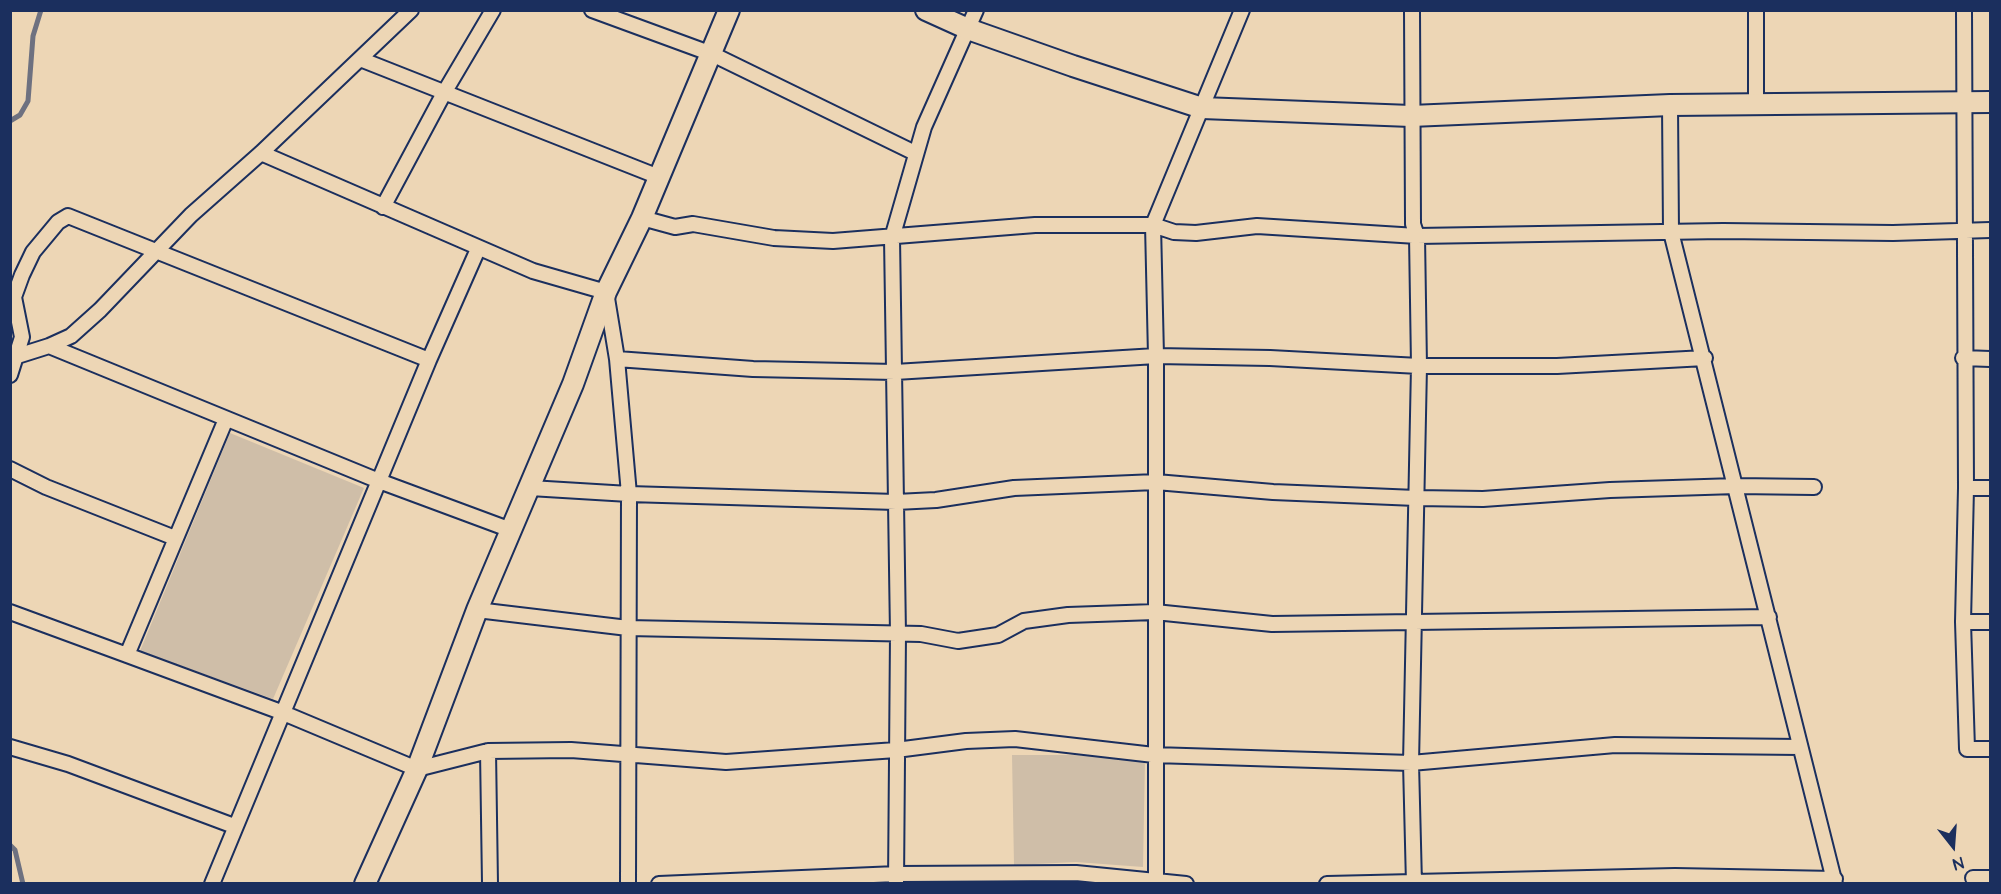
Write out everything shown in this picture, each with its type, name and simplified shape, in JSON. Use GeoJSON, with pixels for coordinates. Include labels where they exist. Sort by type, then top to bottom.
{"type":"FeatureCollection","features":[{"type":"Feature","properties":{"kind":"street"},"geometry":{"type":"LineString","coordinates":[[13,357],[49,346],[71,336],[100,310],[191,215],[261,153],[411,10]]}},
{"type":"Feature","properties":{"kind":"street"},"geometry":{"type":"LineString","coordinates":[[383,207],[444,93],[493,10]]}},
{"type":"Feature","properties":{"kind":"street"},"geometry":{"type":"LineString","coordinates":[[592,10],[712,54],[915,153]]}},
{"type":"Feature","properties":{"kind":"street"},"geometry":{"type":"LineString","coordinates":[[365,884],[417,769],[477,610],[573,384],[606,292],[642,218],[729,10]]}},
{"type":"Feature","properties":{"kind":"street"},"geometry":{"type":"LineString","coordinates":[[926,10],[968,29],[1172,100],[1202,108],[1411,116],[1670,105],[1990,102]]}},
{"type":"Feature","properties":{"kind":"street"},"geometry":{"type":"LineString","coordinates":[[897,879],[896,372],[892,238],[915,153],[976,10]]}},
{"type":"Feature","properties":{"kind":"street"},"geometry":{"type":"LineString","coordinates":[[1156,883],[1154,755],[1156,356],[1153,225],[1242,10]]}},
{"type":"Feature","properties":{"kind":"street"},"geometry":{"type":"LineString","coordinates":[[1412,10],[1413,224],[1417,236],[1419,366],[1416,623],[1411,763],[1414,883]]}},
{"type":"Feature","properties":{"kind":"street"},"geometry":{"type":"LineString","coordinates":[[1756,10],[1756,103]]}},
{"type":"Feature","properties":{"kind":"street"},"geometry":{"type":"LineString","coordinates":[[1964,10],[1966,488],[1963,622],[1967,749],[1990,749]]}},
{"type":"Feature","properties":{"kind":"street"},"geometry":{"type":"LineString","coordinates":[[360,59],[659,177]]}},
{"type":"Feature","properties":{"kind":"street"},"geometry":{"type":"LineString","coordinates":[[1327,884],[1675,880],[1835,881],[1705,358],[1671,232],[1670,105]]}},
{"type":"Feature","properties":{"kind":"street"},"geometry":{"type":"LineString","coordinates":[[261,153],[478,249],[533,271],[606,292]]}},
{"type":"Feature","properties":{"kind":"street"},"geometry":{"type":"LineString","coordinates":[[10,375],[13,357],[22,337],[14,297],[33,252],[58,222],[68,216],[429,360]]}},
{"type":"Feature","properties":{"kind":"street"},"geometry":{"type":"LineString","coordinates":[[642,218],[675,227],[693,224],[774,238],[832,241],[1035,225],[1153,225],[1174,232],[1196,233],[1257,226],[1417,236],[1825,231],[1893,233],[1990,230]]}},
{"type":"Feature","properties":{"kind":"street"},"geometry":{"type":"LineString","coordinates":[[212,884],[281,712],[478,249]]}},
{"type":"Feature","properties":{"kind":"street"},"geometry":{"type":"LineString","coordinates":[[606,292],[617,359],[629,494],[628,884]]}},
{"type":"Feature","properties":{"kind":"street"},"geometry":{"type":"LineString","coordinates":[[49,346],[379,481],[511,530]]}},
{"type":"Feature","properties":{"kind":"street"},"geometry":{"type":"LineString","coordinates":[[617,359],[753,369],[896,372],[1156,356],[1270,358],[1419,366],[1557,366],[1705,358]]}},
{"type":"Feature","properties":{"kind":"street"},"geometry":{"type":"LineString","coordinates":[[1964,358],[1990,359]]}},
{"type":"Feature","properties":{"kind":"street"},"geometry":{"type":"LineString","coordinates":[[127,655],[226,419]]}},
{"type":"Feature","properties":{"kind":"street"},"geometry":{"type":"LineString","coordinates":[[10,469],[175,538]]}},
{"type":"Feature","properties":{"kind":"street"},"geometry":{"type":"LineString","coordinates":[[530,488],[629,494],[896,502],[936,500],[1014,488],[1155,482],[1273,492],[1483,499],[1610,490],[1736,486],[1814,487]]}},
{"type":"Feature","properties":{"kind":"street"},"geometry":{"type":"LineString","coordinates":[[1966,488],[1990,488]]}},
{"type":"Feature","properties":{"kind":"street"},"geometry":{"type":"LineString","coordinates":[[477,610],[628,628],[921,634],[958,641],[978,640],[998,635],[1024,621],[1068,615],[1155,612],[1272,624],[1769,617]]}},
{"type":"Feature","properties":{"kind":"street"},"geometry":{"type":"LineString","coordinates":[[10,612],[281,712],[417,769],[488,751],[571,750],[726,762],[896,750],[966,741],[1015,740],[1154,755],[1411,763],[1616,745],[1800,747]]}},
{"type":"Feature","properties":{"kind":"street"},"geometry":{"type":"LineString","coordinates":[[1963,622],[1990,622]]}},
{"type":"Feature","properties":{"kind":"street"},"geometry":{"type":"LineString","coordinates":[[10,747],[68,764],[234,826]]}},
{"type":"Feature","properties":{"kind":"street"},"geometry":{"type":"LineString","coordinates":[[488,751],[490,884]]}},
{"type":"Feature","properties":{"kind":"street"},"geometry":{"type":"LineString","coordinates":[[659,884],[1076,873],[1156,883],[1186,884]]}},
{"type":"Feature","properties":{"kind":"street"},"geometry":{"type":"LineString","coordinates":[[1973,879],[1990,879]]}},
{"type":"Feature","properties":{"kind":"shaded area"},"geometry":{"type":"Polygon","coordinates":[[[230,433],[364,488],[273,699],[140,651],[230,433]]]}},
{"type":"Feature","properties":{"kind":"shaded area"},"geometry":{"type":"Polygon","coordinates":[[[1012,755],[1072,755],[1145,759],[1143,867],[1076,862],[1014,865],[1012,755]]]}},
{"type":"Feature","properties":{"kind":"waterway"},"geometry":{"type":"LineString","coordinates":[[10,121],[20,115],[28,101],[33,36],[41,10]]}},
{"type":"Feature","properties":{"kind":"waterway"},"geometry":{"type":"LineString","coordinates":[[10,845],[15,850],[23,884]]}}]}
